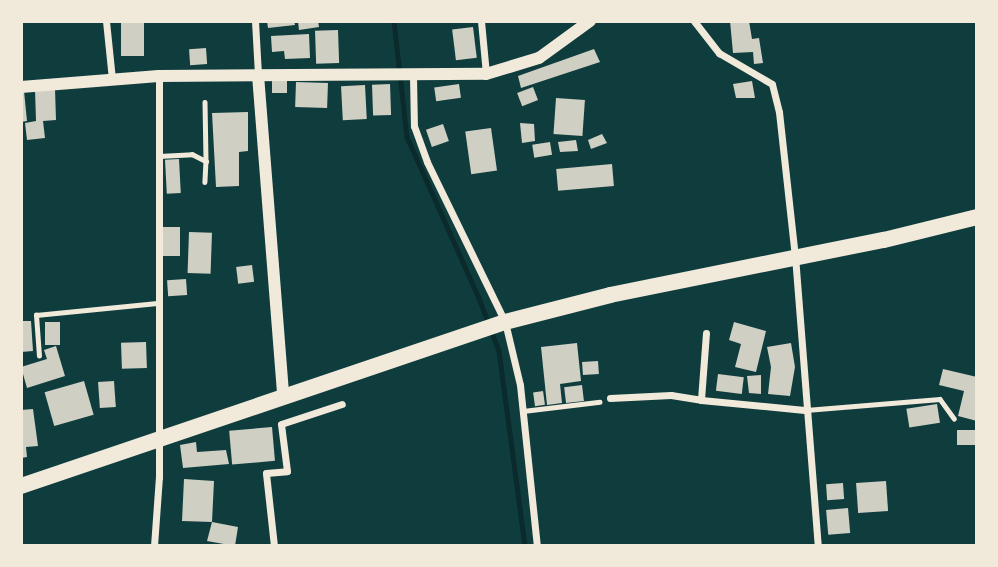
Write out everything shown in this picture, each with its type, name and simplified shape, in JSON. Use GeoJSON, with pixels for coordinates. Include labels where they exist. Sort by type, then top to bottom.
{"type":"FeatureCollection","features":[{"type":"Feature","properties":{"kind":"main road"},"geometry":{"type":"LineString","coordinates":[[21,486],[283,395],[505,322],[610,295],[884,240],[977,217]]}},
{"type":"Feature","properties":{"kind":"street"},"geometry":{"type":"LineString","coordinates":[[106,21],[112,79]]}},
{"type":"Feature","properties":{"kind":"street"},"geometry":{"type":"LineString","coordinates":[[255,21],[283,395]]}},
{"type":"Feature","properties":{"kind":"street"},"geometry":{"type":"LineString","coordinates":[[481,21],[486,74]]}},
{"type":"Feature","properties":{"kind":"street"},"geometry":{"type":"LineString","coordinates":[[21,87],[159,76],[486,74],[540,58],[590,21]]}},
{"type":"Feature","properties":{"kind":"street"},"geometry":{"type":"LineString","coordinates":[[694,21],[719,53],[772,84],[779,111],[795,256],[818,546]]}},
{"type":"Feature","properties":{"kind":"street"},"geometry":{"type":"LineString","coordinates":[[154,546],[159,438],[159,76]]}},
{"type":"Feature","properties":{"kind":"street"},"geometry":{"type":"LineString","coordinates":[[413,76],[414,126],[427,162],[505,322],[523,411],[537,546]]}},
{"type":"Feature","properties":{"kind":"street"},"geometry":{"type":"LineString","coordinates":[[701,400],[706,333]]}},
{"type":"Feature","properties":{"kind":"street"},"geometry":{"type":"LineString","coordinates":[[610,398],[671,395],[806,410]]}},
{"type":"Feature","properties":{"kind":"street"},"geometry":{"type":"LineString","coordinates":[[274,546],[266,473],[287,471],[281,424],[342,404]]}},
{"type":"Feature","properties":{"kind":"lane"},"geometry":{"type":"LineString","coordinates":[[205,102],[205,182]]}},
{"type":"Feature","properties":{"kind":"lane"},"geometry":{"type":"LineString","coordinates":[[159,156],[192,154],[206,161]]}},
{"type":"Feature","properties":{"kind":"lane"},"geometry":{"type":"LineString","coordinates":[[39,356],[36,315],[160,303]]}},
{"type":"Feature","properties":{"kind":"lane"},"geometry":{"type":"LineString","coordinates":[[806,410],[940,399],[954,418]]}},
{"type":"Feature","properties":{"kind":"lane"},"geometry":{"type":"LineString","coordinates":[[523,411],[599,402]]}},
{"type":"Feature","properties":{"kind":"building"},"geometry":{"type":"Polygon","coordinates":[[[121,21],[144,21],[144,56],[121,56],[121,21]]]}},
{"type":"Feature","properties":{"kind":"building"},"geometry":{"type":"Polygon","coordinates":[[[267,21],[294,21],[295,25],[268,28],[267,21]]]}},
{"type":"Feature","properties":{"kind":"building"},"geometry":{"type":"Polygon","coordinates":[[[298,21],[318,21],[319,27],[299,30],[298,21]]]}},
{"type":"Feature","properties":{"kind":"building"},"geometry":{"type":"Polygon","coordinates":[[[730,21],[749,21],[752,39],[759,38],[763,63],[754,64],[753,52],[733,53],[730,21]]]}},
{"type":"Feature","properties":{"kind":"building"},"geometry":{"type":"Polygon","coordinates":[[[473,27],[477,58],[456,60],[452,30],[473,27]]]}},
{"type":"Feature","properties":{"kind":"building"},"geometry":{"type":"Polygon","coordinates":[[[338,30],[339,63],[316,64],[315,31],[338,30]]]}},
{"type":"Feature","properties":{"kind":"building"},"geometry":{"type":"Polygon","coordinates":[[[309,34],[310,58],[285,59],[284,51],[272,52],[271,36],[309,34]]]}},
{"type":"Feature","properties":{"kind":"building"},"geometry":{"type":"Polygon","coordinates":[[[206,48],[207,64],[190,65],[189,49],[206,48]]]}},
{"type":"Feature","properties":{"kind":"building"},"geometry":{"type":"Polygon","coordinates":[[[594,49],[600,62],[521,88],[518,76],[594,49]]]}},
{"type":"Feature","properties":{"kind":"building"},"geometry":{"type":"Polygon","coordinates":[[[272,81],[287,81],[287,93],[272,93],[272,81]]]}},
{"type":"Feature","properties":{"kind":"building"},"geometry":{"type":"Polygon","coordinates":[[[752,81],[755,98],[736,98],[733,84],[752,81]]]}},
{"type":"Feature","properties":{"kind":"building"},"geometry":{"type":"Polygon","coordinates":[[[296,82],[328,83],[327,108],[295,107],[296,82]]]}},
{"type":"Feature","properties":{"kind":"building"},"geometry":{"type":"Polygon","coordinates":[[[390,84],[391,115],[373,116],[372,85],[390,84]]]}},
{"type":"Feature","properties":{"kind":"building"},"geometry":{"type":"Polygon","coordinates":[[[459,84],[461,98],[436,101],[434,87],[459,84]]]}},
{"type":"Feature","properties":{"kind":"building"},"geometry":{"type":"Polygon","coordinates":[[[365,85],[367,119],[343,120],[341,86],[365,85]]]}},
{"type":"Feature","properties":{"kind":"building"},"geometry":{"type":"Polygon","coordinates":[[[533,87],[538,100],[522,106],[517,93],[533,87]]]}},
{"type":"Feature","properties":{"kind":"building"},"geometry":{"type":"Polygon","coordinates":[[[55,89],[56,120],[43,121],[45,138],[27,140],[25,123],[36,121],[35,90],[55,89]]]}},
{"type":"Feature","properties":{"kind":"building"},"geometry":{"type":"Polygon","coordinates":[[[24,91],[27,121],[21,122],[21,92],[24,91]]]}},
{"type":"Feature","properties":{"kind":"building"},"geometry":{"type":"Polygon","coordinates":[[[556,98],[585,100],[582,136],[553,134],[556,98]]]}},
{"type":"Feature","properties":{"kind":"building"},"geometry":{"type":"Polygon","coordinates":[[[248,112],[248,151],[239,152],[239,186],[216,187],[212,113],[248,112]]]}},
{"type":"Feature","properties":{"kind":"building"},"geometry":{"type":"Polygon","coordinates":[[[520,123],[534,124],[535,141],[522,143],[520,123]]]}},
{"type":"Feature","properties":{"kind":"building"},"geometry":{"type":"Polygon","coordinates":[[[443,124],[449,141],[432,147],[426,130],[443,124]]]}},
{"type":"Feature","properties":{"kind":"building"},"geometry":{"type":"Polygon","coordinates":[[[491,128],[497,171],[471,174],[465,132],[491,128]]]}},
{"type":"Feature","properties":{"kind":"building"},"geometry":{"type":"Polygon","coordinates":[[[602,134],[607,143],[591,149],[588,140],[602,134]]]}},
{"type":"Feature","properties":{"kind":"building"},"geometry":{"type":"Polygon","coordinates":[[[576,140],[578,151],[560,152],[558,142],[576,140]]]}},
{"type":"Feature","properties":{"kind":"building"},"geometry":{"type":"Polygon","coordinates":[[[550,142],[552,155],[534,158],[532,145],[550,142]]]}},
{"type":"Feature","properties":{"kind":"building"},"geometry":{"type":"Polygon","coordinates":[[[179,159],[181,193],[167,194],[165,160],[179,159]]]}},
{"type":"Feature","properties":{"kind":"building"},"geometry":{"type":"Polygon","coordinates":[[[612,164],[614,186],[558,191],[556,169],[612,164]]]}},
{"type":"Feature","properties":{"kind":"building"},"geometry":{"type":"Polygon","coordinates":[[[163,227],[180,227],[180,256],[163,256],[163,227]]]}},
{"type":"Feature","properties":{"kind":"building"},"geometry":{"type":"Polygon","coordinates":[[[189,232],[212,233],[211,274],[188,273],[189,232]]]}},
{"type":"Feature","properties":{"kind":"building"},"geometry":{"type":"Polygon","coordinates":[[[252,265],[254,282],[238,284],[236,267],[252,265]]]}},
{"type":"Feature","properties":{"kind":"building"},"geometry":{"type":"Polygon","coordinates":[[[186,279],[187,295],[168,296],[167,280],[186,279]]]}},
{"type":"Feature","properties":{"kind":"building"},"geometry":{"type":"Polygon","coordinates":[[[21,321],[31,321],[33,351],[21,352],[21,321]]]}},
{"type":"Feature","properties":{"kind":"building"},"geometry":{"type":"Polygon","coordinates":[[[45,322],[60,322],[60,345],[45,345],[45,322]]]}},
{"type":"Feature","properties":{"kind":"building"},"geometry":{"type":"Polygon","coordinates":[[[734,322],[766,331],[756,372],[735,367],[741,344],[729,340],[734,322]]]}},
{"type":"Feature","properties":{"kind":"building"},"geometry":{"type":"Polygon","coordinates":[[[146,342],[147,368],[122,369],[121,343],[146,342]]]}},
{"type":"Feature","properties":{"kind":"building"},"geometry":{"type":"Polygon","coordinates":[[[577,343],[581,381],[560,384],[562,403],[547,405],[541,347],[577,343]]]}},
{"type":"Feature","properties":{"kind":"building"},"geometry":{"type":"Polygon","coordinates":[[[791,343],[795,367],[790,396],[768,394],[771,367],[767,347],[791,343]]]}},
{"type":"Feature","properties":{"kind":"building"},"geometry":{"type":"Polygon","coordinates":[[[56,346],[65,376],[27,388],[21,367],[47,359],[44,350],[56,346]]]}},
{"type":"Feature","properties":{"kind":"building"},"geometry":{"type":"Polygon","coordinates":[[[598,361],[599,374],[583,375],[582,362],[598,361]]]}},
{"type":"Feature","properties":{"kind":"building"},"geometry":{"type":"Polygon","coordinates":[[[943,369],[977,377],[977,421],[958,416],[964,391],[939,385],[943,369]]]}},
{"type":"Feature","properties":{"kind":"building"},"geometry":{"type":"Polygon","coordinates":[[[718,374],[744,377],[742,394],[716,391],[718,374]]]}},
{"type":"Feature","properties":{"kind":"building"},"geometry":{"type":"Polygon","coordinates":[[[761,375],[761,394],[749,393],[747,376],[761,375]]]}},
{"type":"Feature","properties":{"kind":"building"},"geometry":{"type":"Polygon","coordinates":[[[84,381],[94,415],[54,426],[45,392],[84,381]]]}},
{"type":"Feature","properties":{"kind":"building"},"geometry":{"type":"Polygon","coordinates":[[[114,381],[116,407],[100,408],[98,382],[114,381]]]}},
{"type":"Feature","properties":{"kind":"building"},"geometry":{"type":"Polygon","coordinates":[[[582,385],[584,401],[566,403],[564,387],[582,385]]]}},
{"type":"Feature","properties":{"kind":"building"},"geometry":{"type":"Polygon","coordinates":[[[543,391],[545,405],[535,406],[533,392],[543,391]]]}},
{"type":"Feature","properties":{"kind":"building"},"geometry":{"type":"Polygon","coordinates":[[[937,404],[940,423],[909,428],[906,409],[937,404]]]}},
{"type":"Feature","properties":{"kind":"building"},"geometry":{"type":"Polygon","coordinates":[[[33,409],[38,446],[26,447],[27,457],[21,458],[21,410],[33,409]]]}},
{"type":"Feature","properties":{"kind":"building"},"geometry":{"type":"Polygon","coordinates":[[[272,427],[275,461],[232,465],[229,431],[272,427]]]}},
{"type":"Feature","properties":{"kind":"building"},"geometry":{"type":"Polygon","coordinates":[[[957,430],[977,430],[977,445],[957,445],[957,430]]]}},
{"type":"Feature","properties":{"kind":"building"},"geometry":{"type":"Polygon","coordinates":[[[196,442],[197,452],[226,450],[229,464],[183,468],[180,445],[196,442]]]}},
{"type":"Feature","properties":{"kind":"building"},"geometry":{"type":"Polygon","coordinates":[[[184,479],[214,481],[212,522],[182,521],[184,479]]]}},
{"type":"Feature","properties":{"kind":"building"},"geometry":{"type":"Polygon","coordinates":[[[886,481],[888,511],[858,513],[856,483],[886,481]]]}},
{"type":"Feature","properties":{"kind":"building"},"geometry":{"type":"Polygon","coordinates":[[[843,483],[844,499],[827,500],[826,484],[843,483]]]}},
{"type":"Feature","properties":{"kind":"building"},"geometry":{"type":"Polygon","coordinates":[[[848,508],[850,533],[828,535],[826,510],[848,508]]]}},
{"type":"Feature","properties":{"kind":"building"},"geometry":{"type":"Polygon","coordinates":[[[212,522],[238,527],[235,546],[207,541],[212,522]]]}},
{"type":"Feature","properties":{"kind":"waterway"},"geometry":{"type":"LineString","coordinates":[[394,21],[407,137],[479,298],[499,351],[525,546]]}}]}
